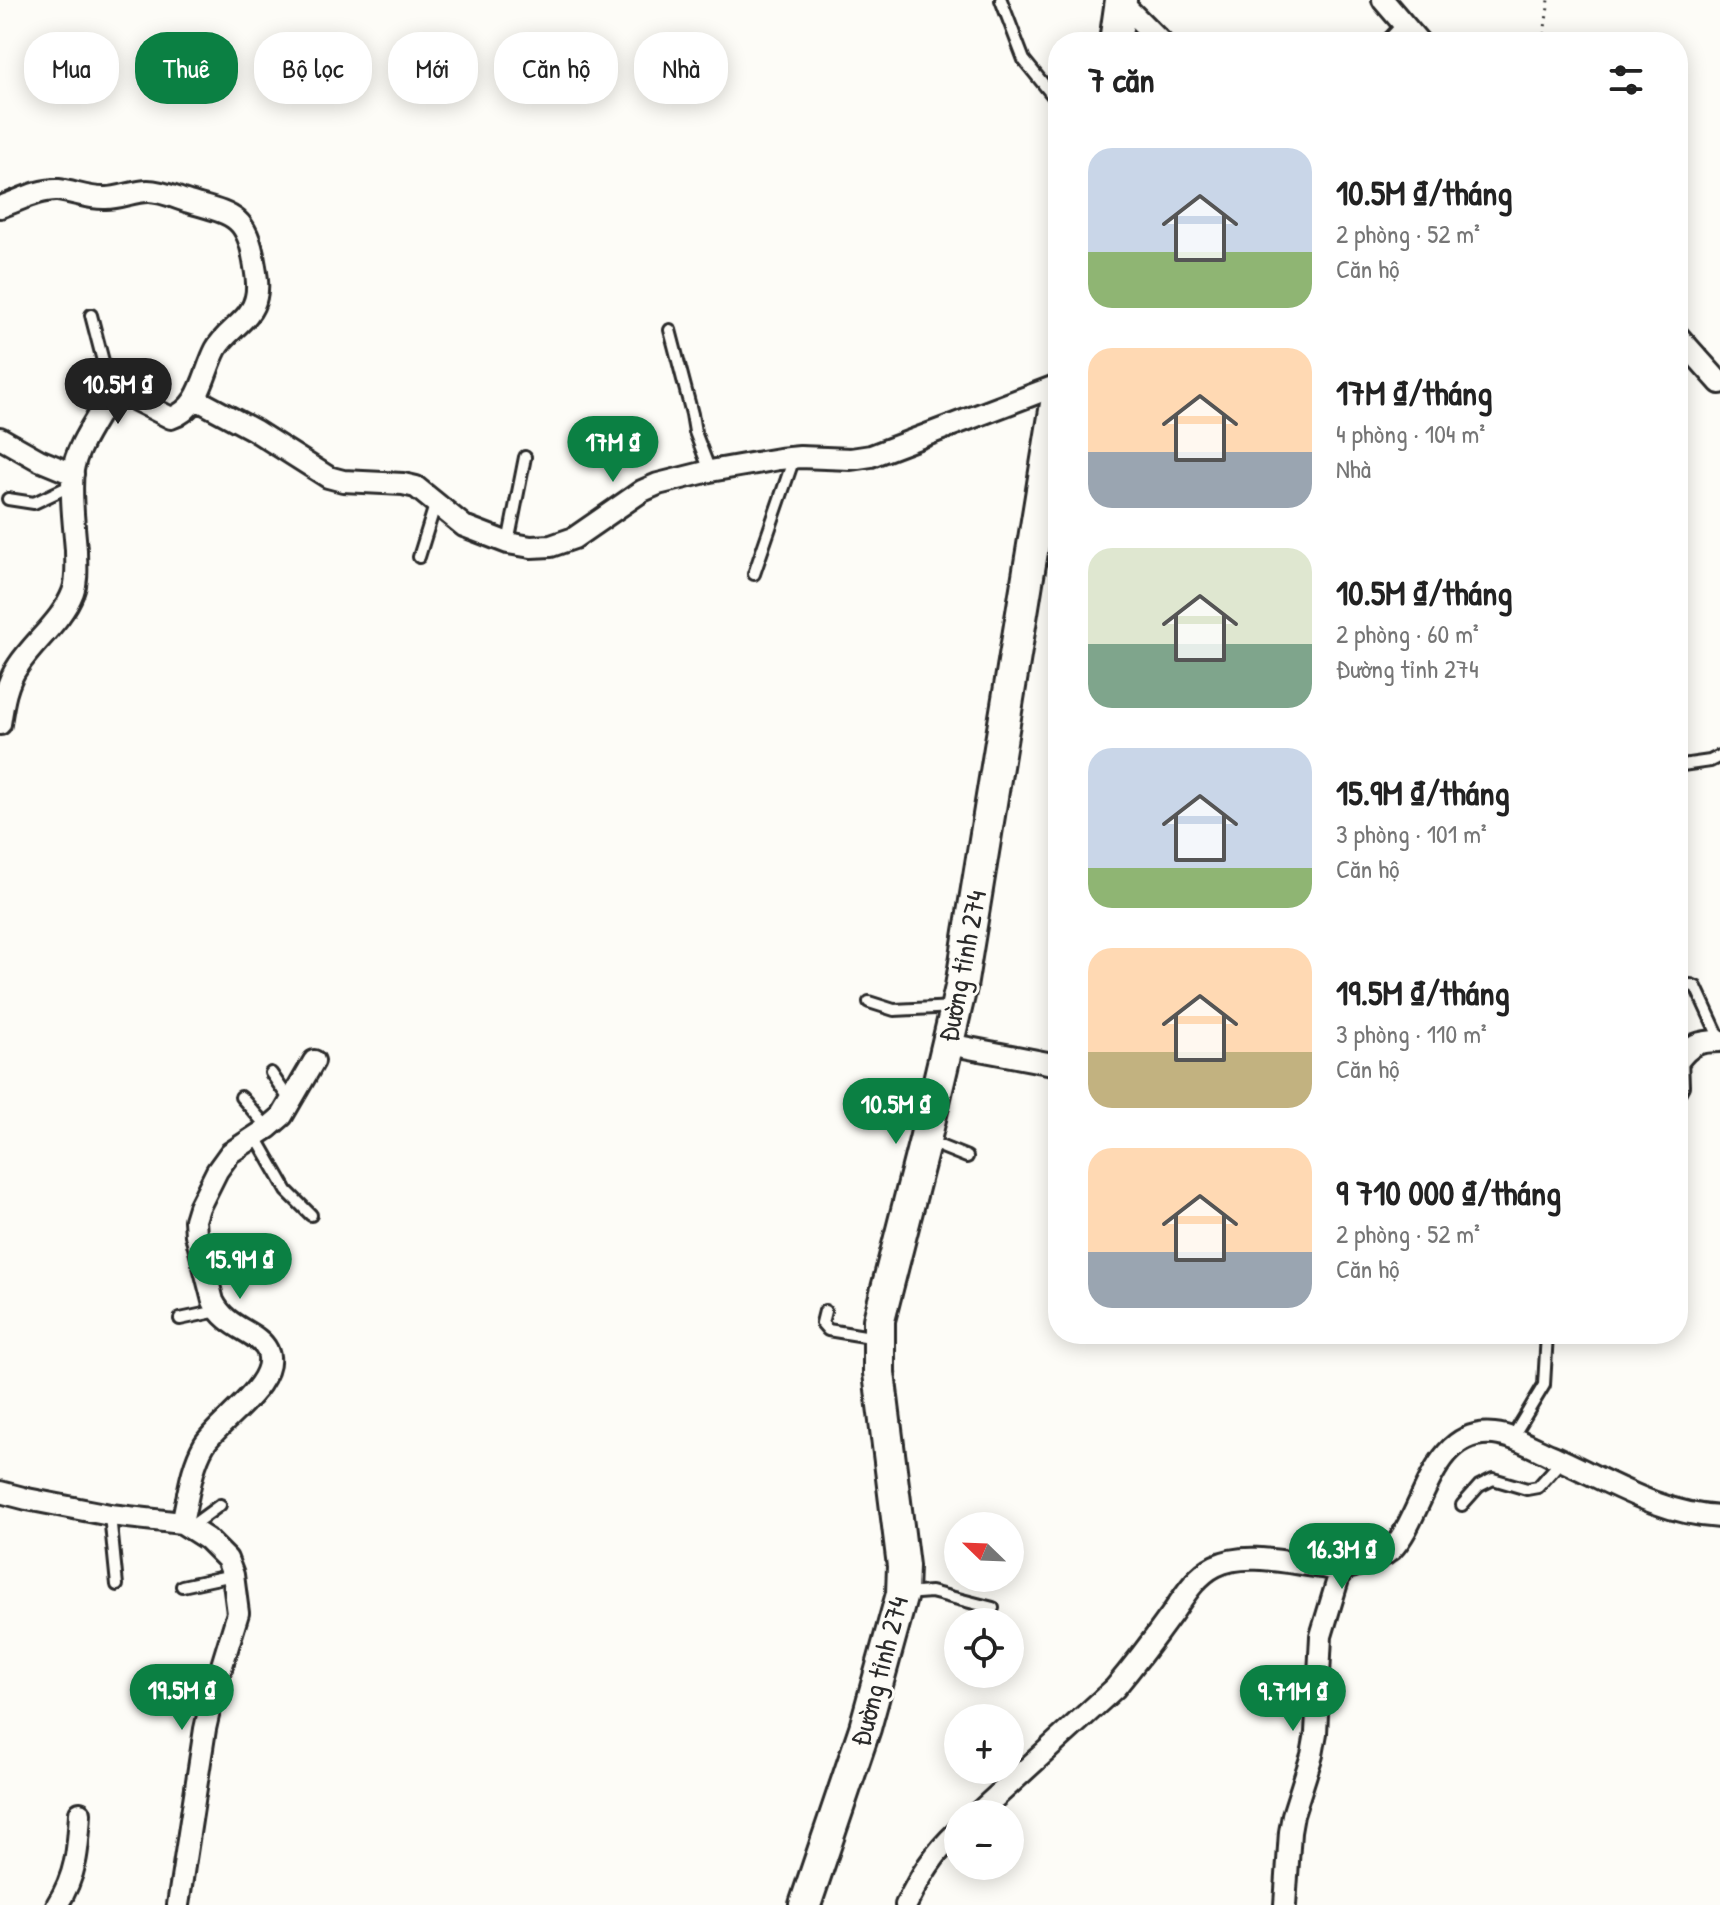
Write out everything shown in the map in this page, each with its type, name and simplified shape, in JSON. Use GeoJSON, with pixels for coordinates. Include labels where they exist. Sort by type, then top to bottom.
{"type":"FeatureCollection","features":[{"type":"Feature","properties":{"kind":"main road"},"geometry":{"type":"LineString","coordinates":[[1116,32],[1121,1]]}},
{"type":"Feature","properties":{"kind":"main road","name":"Đường tỉnh 274"},"geometry":{"type":"LineString","coordinates":[[805,1905],[865,1728],[902,1594],[903,1566],[879,1373],[879,1320],[957,1007],[1048,454]]}},
{"type":"Feature","properties":{"kind":"street"},"geometry":{"type":"LineString","coordinates":[[1383,0],[1410,32]]}},
{"type":"Feature","properties":{"kind":"street"},"geometry":{"type":"LineString","coordinates":[[1121,1],[1151,32]]}},
{"type":"Feature","properties":{"kind":"street"},"geometry":{"type":"LineString","coordinates":[[0,207],[44,191],[58,190],[98,198],[159,192],[221,212],[245,227],[251,240],[258,287],[256,301],[249,314],[215,350],[196,399],[180,415],[171,418],[118,391],[111,392],[80,451],[73,479],[77,573],[74,589],[67,605],[18,665],[10,680],[0,724]]}},
{"type":"Feature","properties":{"kind":"street"},"geometry":{"type":"LineString","coordinates":[[1688,349],[1720,383]]}},
{"type":"Feature","properties":{"kind":"street"},"geometry":{"type":"LineString","coordinates":[[196,399],[254,430],[328,477],[416,487],[464,526],[508,543],[531,547],[551,546],[574,538],[642,491],[658,484],[710,471],[794,458],[851,459],[871,456],[1048,389]]}},
{"type":"Feature","properties":{"kind":"street"},"geometry":{"type":"LineString","coordinates":[[0,438],[73,479]]}},
{"type":"Feature","properties":{"kind":"street"},"geometry":{"type":"LineString","coordinates":[[1688,1051],[1707,1041],[1720,1040]]}},
{"type":"Feature","properties":{"kind":"street"},"geometry":{"type":"LineString","coordinates":[[948,1044],[1048,1063]]}},
{"type":"Feature","properties":{"kind":"street"},"geometry":{"type":"LineString","coordinates":[[186,1525],[203,1446],[214,1431],[253,1394],[263,1381],[269,1365],[269,1352],[260,1341],[232,1324],[218,1311],[196,1235],[195,1220],[217,1171],[230,1153],[282,1116],[314,1061]]}},
{"type":"Feature","properties":{"kind":"street"},"geometry":{"type":"LineString","coordinates":[[992,1800],[1115,1688],[1196,1581],[1211,1568],[1228,1560],[1247,1558],[1341,1569],[1372,1562],[1391,1550],[1435,1469],[1449,1451],[1468,1438],[1491,1433],[1512,1438],[1617,1488],[1678,1511],[1720,1517]]}},
{"type":"Feature","properties":{"kind":"street"},"geometry":{"type":"LineString","coordinates":[[0,1492],[110,1515],[186,1525],[207,1539],[227,1559],[233,1575],[238,1613],[205,1729],[178,1905]]}},
{"type":"Feature","properties":{"kind":"street"},"geometry":{"type":"LineString","coordinates":[[1285,1905],[1293,1815],[1316,1733],[1321,1636],[1341,1569]]}},
{"type":"Feature","properties":{"kind":"street"},"geometry":{"type":"LineString","coordinates":[[57,1905],[73,1874],[80,1813]]}},
{"type":"Feature","properties":{"kind":"street"},"geometry":{"type":"LineString","coordinates":[[906,1905],[931,1859],[944,1846]]}},
{"type":"Feature","properties":{"kind":"lane"},"geometry":{"type":"LineString","coordinates":[[1001,0],[1024,60],[1048,90]]}},
{"type":"Feature","properties":{"kind":"lane"},"geometry":{"type":"LineString","coordinates":[[1395,32],[1403,24]]}},
{"type":"Feature","properties":{"kind":"lane"},"geometry":{"type":"LineString","coordinates":[[91,315],[111,392]]}},
{"type":"Feature","properties":{"kind":"lane"},"geometry":{"type":"LineString","coordinates":[[670,330],[695,432],[710,471]]}},
{"type":"Feature","properties":{"kind":"lane"},"geometry":{"type":"LineString","coordinates":[[508,543],[525,457]]}},
{"type":"Feature","properties":{"kind":"lane"},"geometry":{"type":"LineString","coordinates":[[754,574],[794,458]]}},
{"type":"Feature","properties":{"kind":"lane"},"geometry":{"type":"LineString","coordinates":[[8,499],[34,503],[73,479]]}},
{"type":"Feature","properties":{"kind":"lane"},"geometry":{"type":"LineString","coordinates":[[419,557],[436,502]]}},
{"type":"Feature","properties":{"kind":"lane"},"geometry":{"type":"LineString","coordinates":[[1688,764],[1720,756]]}},
{"type":"Feature","properties":{"kind":"lane"},"geometry":{"type":"LineString","coordinates":[[1688,985],[1696,987],[1720,1040]]}},
{"type":"Feature","properties":{"kind":"lane"},"geometry":{"type":"LineString","coordinates":[[869,1002],[894,1010],[957,1007]]}},
{"type":"Feature","properties":{"kind":"lane"},"geometry":{"type":"LineString","coordinates":[[271,1073],[291,1102]]}},
{"type":"Feature","properties":{"kind":"lane"},"geometry":{"type":"LineString","coordinates":[[241,1097],[262,1132],[287,1191],[311,1215]]}},
{"type":"Feature","properties":{"kind":"lane"},"geometry":{"type":"LineString","coordinates":[[925,1140],[967,1157]]}},
{"type":"Feature","properties":{"kind":"lane"},"geometry":{"type":"LineString","coordinates":[[180,1319],[218,1311]]}},
{"type":"Feature","properties":{"kind":"lane"},"geometry":{"type":"LineString","coordinates":[[825,1311],[822,1323],[828,1330],[879,1338]]}},
{"type":"Feature","properties":{"kind":"lane"},"geometry":{"type":"LineString","coordinates":[[1512,1438],[1544,1385],[1546,1344]]}},
{"type":"Feature","properties":{"kind":"lane"},"geometry":{"type":"LineString","coordinates":[[1462,1505],[1479,1486],[1493,1479],[1527,1489],[1538,1487],[1562,1460]]}},
{"type":"Feature","properties":{"kind":"lane"},"geometry":{"type":"LineString","coordinates":[[186,1525],[220,1505]]}},
{"type":"Feature","properties":{"kind":"lane"},"geometry":{"type":"LineString","coordinates":[[110,1515],[117,1585]]}},
{"type":"Feature","properties":{"kind":"lane"},"geometry":{"type":"LineString","coordinates":[[182,1586],[233,1575]]}},
{"type":"Feature","properties":{"kind":"lane"},"geometry":{"type":"LineString","coordinates":[[902,1594],[931,1592],[993,1608]]}},
{"type":"Feature","properties":{"kind":"path"},"geometry":{"type":"LineString","coordinates":[[1544,32],[1549,0]]}}]}
